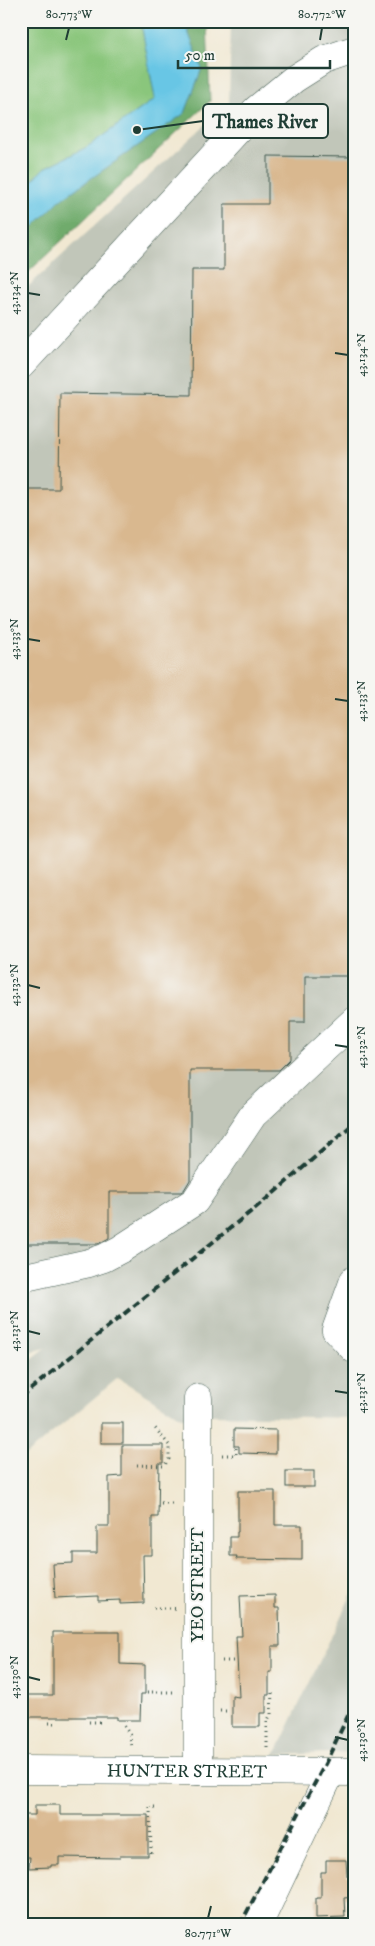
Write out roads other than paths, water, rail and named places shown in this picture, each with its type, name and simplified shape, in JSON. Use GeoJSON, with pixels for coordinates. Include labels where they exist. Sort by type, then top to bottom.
{"type":"FeatureCollection","features":[{"type":"Feature","properties":{"kind":"street"},"geometry":{"type":"LineString","coordinates":[[21,365],[256,110],[294,79],[324,60],[354,50]]}},
{"type":"Feature","properties":{"kind":"street"},"geometry":{"type":"LineString","coordinates":[[21,1278],[90,1263],[104,1258],[195,1201],[253,1116],[354,1021]]}},
{"type":"Feature","properties":{"kind":"street"},"geometry":{"type":"LineString","coordinates":[[354,1280],[336,1330],[354,1349]]}},
{"type":"Feature","properties":{"kind":"street","name":"YEO STREET"},"geometry":{"type":"LineString","coordinates":[[198,1398],[198,1771]]}},
{"type":"Feature","properties":{"kind":"street","name":"HUNTER STREET"},"geometry":{"type":"LineString","coordinates":[[21,1770],[343,1772]]}},
{"type":"Feature","properties":{"kind":"street"},"geometry":{"type":"LineString","coordinates":[[258,1925],[343,1772]]}},
{"type":"Feature","properties":{"kind":"water"},"geometry":{"type":"Polygon","coordinates":[[[139,21],[184,21],[202,68],[185,113],[60,200],[21,239],[21,193],[43,169],[87,147],[155,99],[142,28],[139,21]]]}},
{"type":"Feature","properties":{"kind":"railway"},"geometry":{"type":"LineString","coordinates":[[21,1397],[275,1192],[354,1123]]}},
{"type":"Feature","properties":{"kind":"railway"},"geometry":{"type":"LineString","coordinates":[[240,1925],[326,1762],[354,1703]]}},
{"type":"Feature","properties":{"kind":"place","name":"Thames River"},"geometry":{"type":"Point","coordinates":[137,130]}}]}
